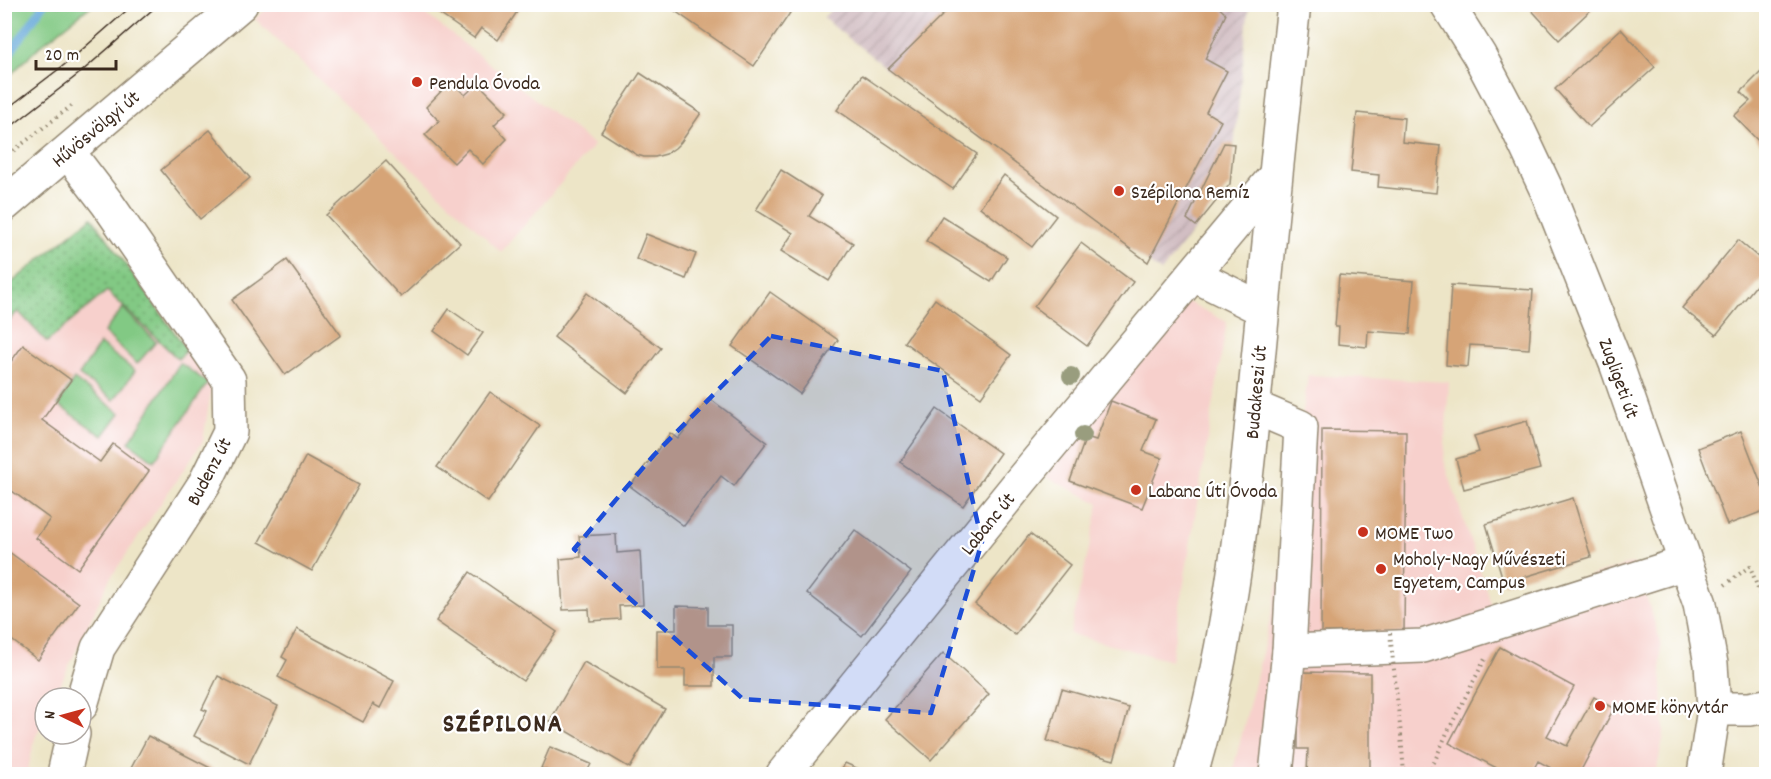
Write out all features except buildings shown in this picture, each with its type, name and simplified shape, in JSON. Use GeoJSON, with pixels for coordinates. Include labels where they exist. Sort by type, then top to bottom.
{"type":"FeatureCollection","features":[{"type":"Feature","properties":{"kind":"street","name":"Hűvösvölgyi út"},"geometry":{"type":"LineString","coordinates":[[4,205],[241,4]]}},
{"type":"Feature","properties":{"kind":"street","name":"Budakeszi út"},"geometry":{"type":"LineString","coordinates":[[1191,774],[1206,723],[1227,621],[1240,532],[1294,4]]}},
{"type":"Feature","properties":{"kind":"street","name":"Zugligeti út"},"geometry":{"type":"LineString","coordinates":[[1447,4],[1479,55],[1548,193],[1617,366],[1700,604],[1711,664],[1714,709],[1704,774]]}},
{"type":"Feature","properties":{"kind":"street","name":"Budenz út"},"geometry":{"type":"LineString","coordinates":[[68,152],[107,202],[229,380],[230,432],[205,483],[98,648],[87,686]]}},
{"type":"Feature","properties":{"kind":"street","name":"Labanc út"},"geometry":{"type":"LineString","coordinates":[[783,774],[1024,477],[1275,176]]}},
{"type":"Feature","properties":{"kind":"street"},"geometry":{"type":"LineString","coordinates":[[1194,275],[1262,309]]}},
{"type":"Feature","properties":{"kind":"street"},"geometry":{"type":"LineString","coordinates":[[1254,407],[1301,427],[1289,651],[1276,774]]}},
{"type":"Feature","properties":{"kind":"street"},"geometry":{"type":"LineString","coordinates":[[1289,651],[1423,646],[1685,563]]}},
{"type":"Feature","properties":{"kind":"street"},"geometry":{"type":"LineString","coordinates":[[1714,709],[1750,709],[1767,706]]}},
{"type":"Feature","properties":{"kind":"street"},"geometry":{"type":"LineString","coordinates":[[64,774],[70,746]]}},
{"type":"Feature","properties":{"kind":"path"},"geometry":{"type":"LineString","coordinates":[[4,158],[75,103]]}},
{"type":"Feature","properties":{"kind":"path"},"geometry":{"type":"LineString","coordinates":[[1700,604],[1750,566],[1767,612]]}},
{"type":"Feature","properties":{"kind":"path"},"geometry":{"type":"LineString","coordinates":[[1429,774],[1505,620]]}},
{"type":"Feature","properties":{"kind":"path"},"geometry":{"type":"LineString","coordinates":[[1390,633],[1404,774]]}},
{"type":"Feature","properties":{"kind":"highlighted area"},"geometry":{"type":"Polygon","coordinates":[[[771,336],[943,371],[982,542],[931,713],[743,699],[574,549],[654,455],[771,336]]]}},
{"type":"Feature","properties":{"kind":"shaded area","name":"Szépilona Remíz"},"geometry":{"type":"Polygon","coordinates":[[[837,4],[1249,5],[1230,184],[1161,272],[823,18],[837,4]]]}},
{"type":"Feature","properties":{"kind":"shaded area","name":"Pendula Óvoda"},"geometry":{"type":"Polygon","coordinates":[[[271,5],[414,5],[594,145],[501,252],[255,19],[271,5]]]}},
{"type":"Feature","properties":{"kind":"shaded area"},"geometry":{"type":"Polygon","coordinates":[[[92,217],[212,384],[203,441],[109,580],[60,686],[33,686],[33,746],[27,774],[5,774],[5,288],[92,217]]]}},
{"type":"Feature","properties":{"kind":"shaded area","name":"Labanc Úti Óvoda"},"geometry":{"type":"Polygon","coordinates":[[[1182,299],[1227,322],[1171,661],[1070,634],[1099,503],[1046,477],[1182,299]]]}},
{"type":"Feature","properties":{"kind":"shaded area","name":"Moholy-Nagy Művészeti Egyetem, Campus"},"geometry":{"type":"Polygon","coordinates":[[[1308,375],[1449,382],[1444,460],[1492,607],[1633,563],[1660,640],[1664,733],[1656,774],[1232,774],[1281,576],[1308,375]]]}},
{"type":"Feature","properties":{"kind":"green space"},"geometry":{"type":"Polygon","coordinates":[[[7,5],[92,5],[40,46],[5,80],[4,7],[7,5]]]}},
{"type":"Feature","properties":{"kind":"green space"},"geometry":{"type":"Polygon","coordinates":[[[92,217],[187,350],[178,359],[107,291],[47,342],[18,311],[5,325],[5,288],[92,217]]]}},
{"type":"Feature","properties":{"kind":"green space"},"geometry":{"type":"Polygon","coordinates":[[[123,308],[156,342],[137,364],[104,332],[123,308]]]}},
{"type":"Feature","properties":{"kind":"green space"},"geometry":{"type":"Polygon","coordinates":[[[100,344],[135,371],[114,400],[79,375],[100,344]]]}},
{"type":"Feature","properties":{"kind":"green space"},"geometry":{"type":"Polygon","coordinates":[[[180,363],[208,383],[154,461],[129,442],[180,363]]]}},
{"type":"Feature","properties":{"kind":"green space"},"geometry":{"type":"Polygon","coordinates":[[[74,379],[120,413],[103,436],[58,405],[74,379]]]}},
{"type":"Feature","properties":{"kind":"waterway"},"geometry":{"type":"LineString","coordinates":[[4,62],[44,4]]}},
{"type":"Feature","properties":{"kind":"tram line"},"geometry":{"type":"LineString","coordinates":[[4,111],[68,62],[134,4]]}},
{"type":"Feature","properties":{"kind":"tram line"},"geometry":{"type":"LineString","coordinates":[[4,132],[80,73],[159,4]]}},
{"type":"Feature","properties":{"kind":"place","name":"Pendula Óvoda"},"geometry":{"type":"Point","coordinates":[417,82]}},
{"type":"Feature","properties":{"kind":"place","name":"Szépilona Remíz"},"geometry":{"type":"Point","coordinates":[1119,191]}},
{"type":"Feature","properties":{"kind":"place","name":"Labanc Úti Óvoda"},"geometry":{"type":"Point","coordinates":[1136,490]}},
{"type":"Feature","properties":{"kind":"place","name":"MOME Two"},"geometry":{"type":"Point","coordinates":[1363,532]}},
{"type":"Feature","properties":{"kind":"place","name":"Moholy-Nagy Művészeti Egyetem, Campus"},"geometry":{"type":"Point","coordinates":[1381,569]}},
{"type":"Feature","properties":{"kind":"place","name":"MOME könyvtár"},"geometry":{"type":"Point","coordinates":[1600,706]}},
{"type":"Feature","properties":{"kind":"district","name":"SZÉPILONA"},"geometry":{"type":"Point","coordinates":[503,722]}}]}
